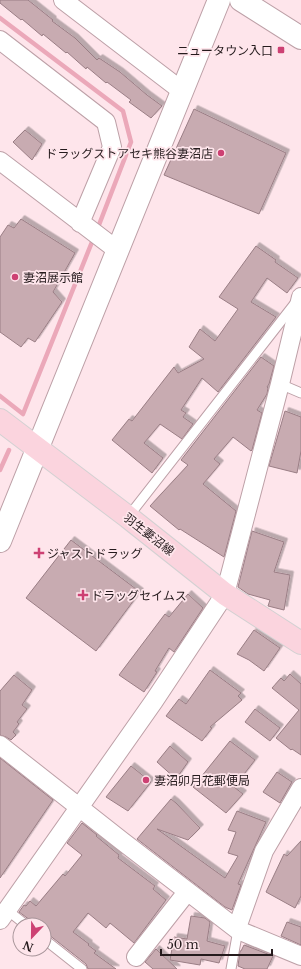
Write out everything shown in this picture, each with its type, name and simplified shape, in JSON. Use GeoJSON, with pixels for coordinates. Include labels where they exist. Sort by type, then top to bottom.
{"type":"FeatureCollection","features":[{"type":"Feature","properties":{"kind":"main road","name":"羽生妻沼線"},"geometry":{"type":"LineString","coordinates":[[0,420],[128,517],[225,594],[301,643]]}},
{"type":"Feature","properties":{"kind":"street"},"geometry":{"type":"LineString","coordinates":[[63,0],[182,91]]}},
{"type":"Feature","properties":{"kind":"street"},"geometry":{"type":"LineString","coordinates":[[0,541],[219,0]]}},
{"type":"Feature","properties":{"kind":"street"},"geometry":{"type":"LineString","coordinates":[[241,0],[301,38]]}},
{"type":"Feature","properties":{"kind":"street"},"geometry":{"type":"LineString","coordinates":[[0,40],[106,122],[112,147],[80,223]]}},
{"type":"Feature","properties":{"kind":"street"},"geometry":{"type":"LineString","coordinates":[[0,161],[117,250]]}},
{"type":"Feature","properties":{"kind":"street"},"geometry":{"type":"LineString","coordinates":[[4,915],[154,701],[225,594],[280,384],[301,296]]}},
{"type":"Feature","properties":{"kind":"street"},"geometry":{"type":"LineString","coordinates":[[0,745],[187,892],[238,930],[301,956]]}},
{"type":"Feature","properties":{"kind":"street"},"geometry":{"type":"LineString","coordinates":[[238,930],[239,922],[264,851],[301,788]]}},
{"type":"Feature","properties":{"kind":"street"},"geometry":{"type":"LineString","coordinates":[[136,957],[187,892]]}},
{"type":"Feature","properties":{"kind":"lane"},"geometry":{"type":"LineString","coordinates":[[128,517],[301,296]]}},
{"type":"Feature","properties":{"kind":"lane"},"geometry":{"type":"LineString","coordinates":[[280,384],[301,393]]}},
{"type":"Feature","properties":{"kind":"lane"},"geometry":{"type":"LineString","coordinates":[[231,969],[238,930]]}},
{"type":"Feature","properties":{"kind":"lane"},"geometry":{"type":"LineString","coordinates":[[52,945],[82,969]]}},
{"type":"Feature","properties":{"kind":"building"},"geometry":{"type":"Polygon","coordinates":[[[0,0],[28,0],[53,20],[52,21],[75,38],[97,60],[99,58],[120,72],[162,106],[151,118],[129,102],[131,100],[107,82],[106,83],[87,67],[86,69],[43,34],[42,36],[22,19],[21,20],[0,3],[0,0]]]}},
{"type":"Feature","properties":{"kind":"building"},"geometry":{"type":"Polygon","coordinates":[[[194,109],[286,153],[259,214],[164,175],[194,109]]]}},
{"type":"Feature","properties":{"kind":"building"},"geometry":{"type":"Polygon","coordinates":[[[25,130],[42,144],[32,160],[13,142],[25,130]]]}},
{"type":"Feature","properties":{"kind":"building"},"geometry":{"type":"Polygon","coordinates":[[[21,219],[75,253],[53,292],[62,302],[35,342],[28,338],[21,347],[0,332],[0,237],[8,225],[14,228],[21,219]]]}},
{"type":"Feature","properties":{"kind":"building"},"geometry":{"type":"Polygon","coordinates":[[[256,246],[276,260],[275,262],[298,278],[287,293],[267,278],[251,302],[276,317],[218,392],[202,378],[181,410],[186,413],[183,417],[193,424],[182,439],[160,424],[144,443],[163,458],[152,473],[112,440],[129,419],[132,421],[174,367],[178,373],[204,359],[189,347],[200,329],[215,341],[238,309],[219,297],[256,246]]]}},
{"type":"Feature","properties":{"kind":"building"},"geometry":{"type":"Polygon","coordinates":[[[261,357],[274,366],[267,387],[267,394],[257,410],[262,413],[252,450],[251,451],[233,437],[214,459],[220,464],[203,484],[236,511],[224,557],[180,529],[179,530],[150,506],[188,465],[181,460],[261,357]]]}},
{"type":"Feature","properties":{"kind":"building"},"geometry":{"type":"Polygon","coordinates":[[[285,411],[301,417],[301,451],[297,473],[269,466],[285,411]]]}},
{"type":"Feature","properties":{"kind":"building"},"geometry":{"type":"Polygon","coordinates":[[[252,531],[284,542],[274,572],[290,575],[284,610],[268,606],[270,600],[248,594],[238,587],[252,531]]]}},
{"type":"Feature","properties":{"kind":"building","name":"ドラッグセイムス"},"geometry":{"type":"Polygon","coordinates":[[[71,540],[140,592],[96,651],[26,598],[71,540]]]}},
{"type":"Feature","properties":{"kind":"building"},"geometry":{"type":"Polygon","coordinates":[[[188,594],[203,608],[174,652],[169,648],[155,671],[157,672],[144,692],[119,675],[165,614],[169,617],[188,594]]]}},
{"type":"Feature","properties":{"kind":"building"},"geometry":{"type":"Polygon","coordinates":[[[254,630],[280,648],[264,671],[249,660],[237,654],[254,630]]]}},
{"type":"Feature","properties":{"kind":"building"},"geometry":{"type":"Polygon","coordinates":[[[210,670],[241,693],[238,696],[242,700],[210,727],[212,728],[202,741],[166,716],[179,699],[186,704],[210,670]]]}},
{"type":"Feature","properties":{"kind":"building"},"geometry":{"type":"Polygon","coordinates":[[[290,674],[301,684],[301,755],[292,749],[291,750],[276,738],[299,710],[272,688],[281,678],[284,681],[290,674]]]}},
{"type":"Feature","properties":{"kind":"building"},"geometry":{"type":"Polygon","coordinates":[[[14,675],[32,690],[22,705],[27,709],[17,722],[19,724],[13,732],[16,735],[11,740],[0,735],[0,691],[14,675]]]}},
{"type":"Feature","properties":{"kind":"building"},"geometry":{"type":"Polygon","coordinates":[[[255,709],[280,728],[270,741],[245,722],[255,709]]]}},
{"type":"Feature","properties":{"kind":"building"},"geometry":{"type":"Polygon","coordinates":[[[230,741],[255,760],[234,787],[243,794],[226,813],[193,787],[230,741]]]}},
{"type":"Feature","properties":{"kind":"building"},"geometry":{"type":"Polygon","coordinates":[[[170,746],[188,762],[176,779],[157,762],[170,746]]]}},
{"type":"Feature","properties":{"kind":"building"},"geometry":{"type":"Polygon","coordinates":[[[0,758],[53,800],[0,878],[0,758]]]}},
{"type":"Feature","properties":{"kind":"building"},"geometry":{"type":"Polygon","coordinates":[[[131,766],[151,782],[128,811],[106,797],[131,766]]]}},
{"type":"Feature","properties":{"kind":"building"},"geometry":{"type":"Polygon","coordinates":[[[277,772],[292,782],[280,803],[263,792],[277,772]]]}},
{"type":"Feature","properties":{"kind":"building"},"geometry":{"type":"Polygon","coordinates":[[[171,799],[200,828],[188,840],[157,829],[225,878],[238,856],[228,853],[236,832],[228,830],[237,811],[266,822],[238,884],[241,885],[232,910],[225,907],[137,839],[171,799]]]}},
{"type":"Feature","properties":{"kind":"building"},"geometry":{"type":"Polygon","coordinates":[[[82,823],[119,855],[118,858],[155,886],[153,889],[166,900],[134,943],[110,923],[106,928],[88,913],[73,932],[96,951],[94,953],[116,969],[88,969],[86,964],[52,937],[52,917],[26,917],[19,912],[24,905],[26,906],[30,901],[36,906],[63,874],[65,876],[82,855],[67,843],[82,823]]]}},
{"type":"Feature","properties":{"kind":"building"},"geometry":{"type":"Polygon","coordinates":[[[301,841],[301,896],[295,908],[266,892],[284,854],[287,856],[301,841]]]}},
{"type":"Feature","properties":{"kind":"building"},"geometry":{"type":"Polygon","coordinates":[[[191,916],[205,918],[210,922],[207,941],[225,946],[219,963],[201,959],[200,965],[170,960],[174,937],[187,939],[191,916]]]}},
{"type":"Feature","properties":{"kind":"building"},"geometry":{"type":"Polygon","coordinates":[[[287,922],[301,927],[301,945],[281,936],[287,922]]]}},
{"type":"Feature","properties":{"kind":"building"},"geometry":{"type":"Polygon","coordinates":[[[244,945],[273,956],[267,969],[245,969],[238,966],[240,951],[244,945]]]}},
{"type":"Feature","properties":{"kind":"building"},"geometry":{"type":"Polygon","coordinates":[[[156,949],[177,969],[153,969],[145,962],[156,949]]]}},
{"type":"Feature","properties":{"kind":"waterway"},"geometry":{"type":"LineString","coordinates":[[0,18],[123,111],[131,142],[97,230]]}},
{"type":"Feature","properties":{"kind":"waterway"},"geometry":{"type":"LineString","coordinates":[[0,396],[23,414],[94,237]]}},
{"type":"Feature","properties":{"kind":"waterway"},"geometry":{"type":"LineString","coordinates":[[0,470],[9,450]]}},
{"type":"Feature","properties":{"kind":"place","name":"ニュータウン入口"},"geometry":{"type":"Point","coordinates":[281,50]}},
{"type":"Feature","properties":{"kind":"place","name":"ドラッグストアセキ熊谷妻沼店"},"geometry":{"type":"Point","coordinates":[221,153]}},
{"type":"Feature","properties":{"kind":"place","name":"妻沼展示館"},"geometry":{"type":"Point","coordinates":[15,277]}},
{"type":"Feature","properties":{"kind":"place","name":"ジャストドラッグ"},"geometry":{"type":"Point","coordinates":[39,553]}},
{"type":"Feature","properties":{"kind":"place","name":"ドラッグセイムス"},"geometry":{"type":"Point","coordinates":[83,595]}},
{"type":"Feature","properties":{"kind":"place","name":"妻沼卯月花郵便局"},"geometry":{"type":"Point","coordinates":[146,780]}}]}
